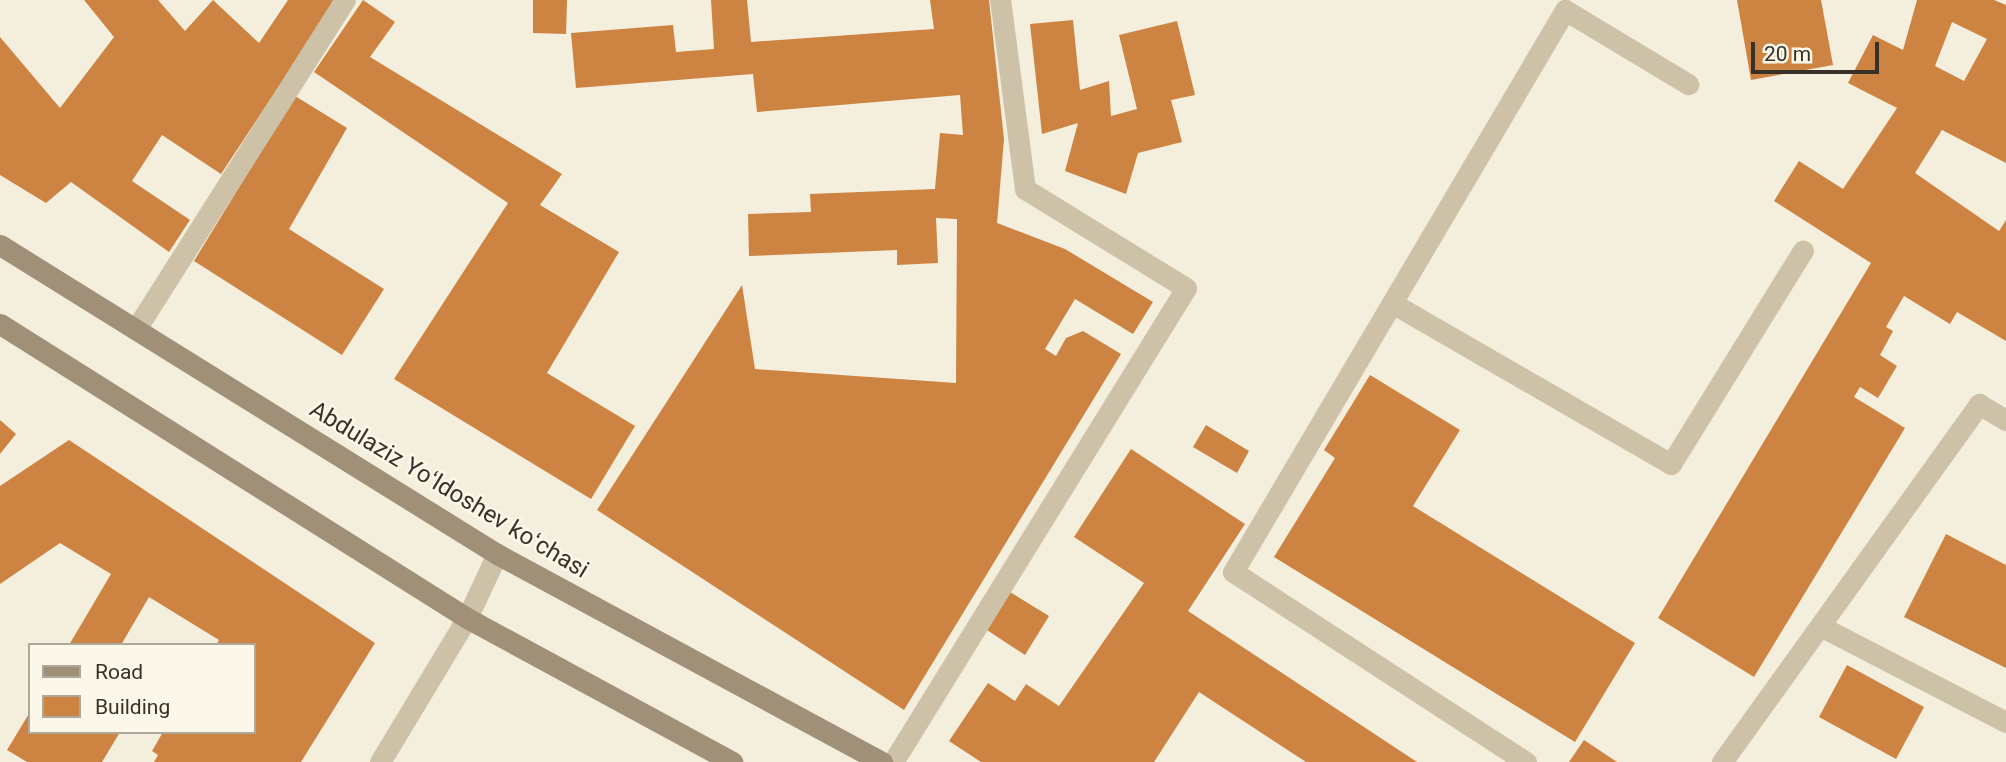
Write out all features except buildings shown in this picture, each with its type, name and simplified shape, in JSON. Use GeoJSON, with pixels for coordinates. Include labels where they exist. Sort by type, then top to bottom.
{"type":"FeatureCollection","features":[{"type":"Feature","properties":{"kind":"main road","name":"Abdulaziz Yoʻldoshev koʻchasi"},"geometry":{"type":"LineString","coordinates":[[0,245],[497,554],[882,762]]}},
{"type":"Feature","properties":{"kind":"main road"},"geometry":{"type":"LineString","coordinates":[[0,324],[467,618],[732,762]]}},
{"type":"Feature","properties":{"kind":"street"},"geometry":{"type":"LineString","coordinates":[[136,329],[345,0]]}},
{"type":"Feature","properties":{"kind":"street"},"geometry":{"type":"LineString","coordinates":[[893,762],[1186,288],[1025,189],[1000,0]]}},
{"type":"Feature","properties":{"kind":"street"},"geometry":{"type":"LineString","coordinates":[[1526,762],[1233,572],[1565,10],[1688,84]]}},
{"type":"Feature","properties":{"kind":"street"},"geometry":{"type":"LineString","coordinates":[[1392,303],[1671,464],[1803,250]]}},
{"type":"Feature","properties":{"kind":"street"},"geometry":{"type":"LineString","coordinates":[[1722,762],[1979,404],[2006,420]]}},
{"type":"Feature","properties":{"kind":"street"},"geometry":{"type":"LineString","coordinates":[[380,762],[467,618],[497,554]]}},
{"type":"Feature","properties":{"kind":"street"},"geometry":{"type":"LineString","coordinates":[[1820,626],[2006,722]]}}]}
